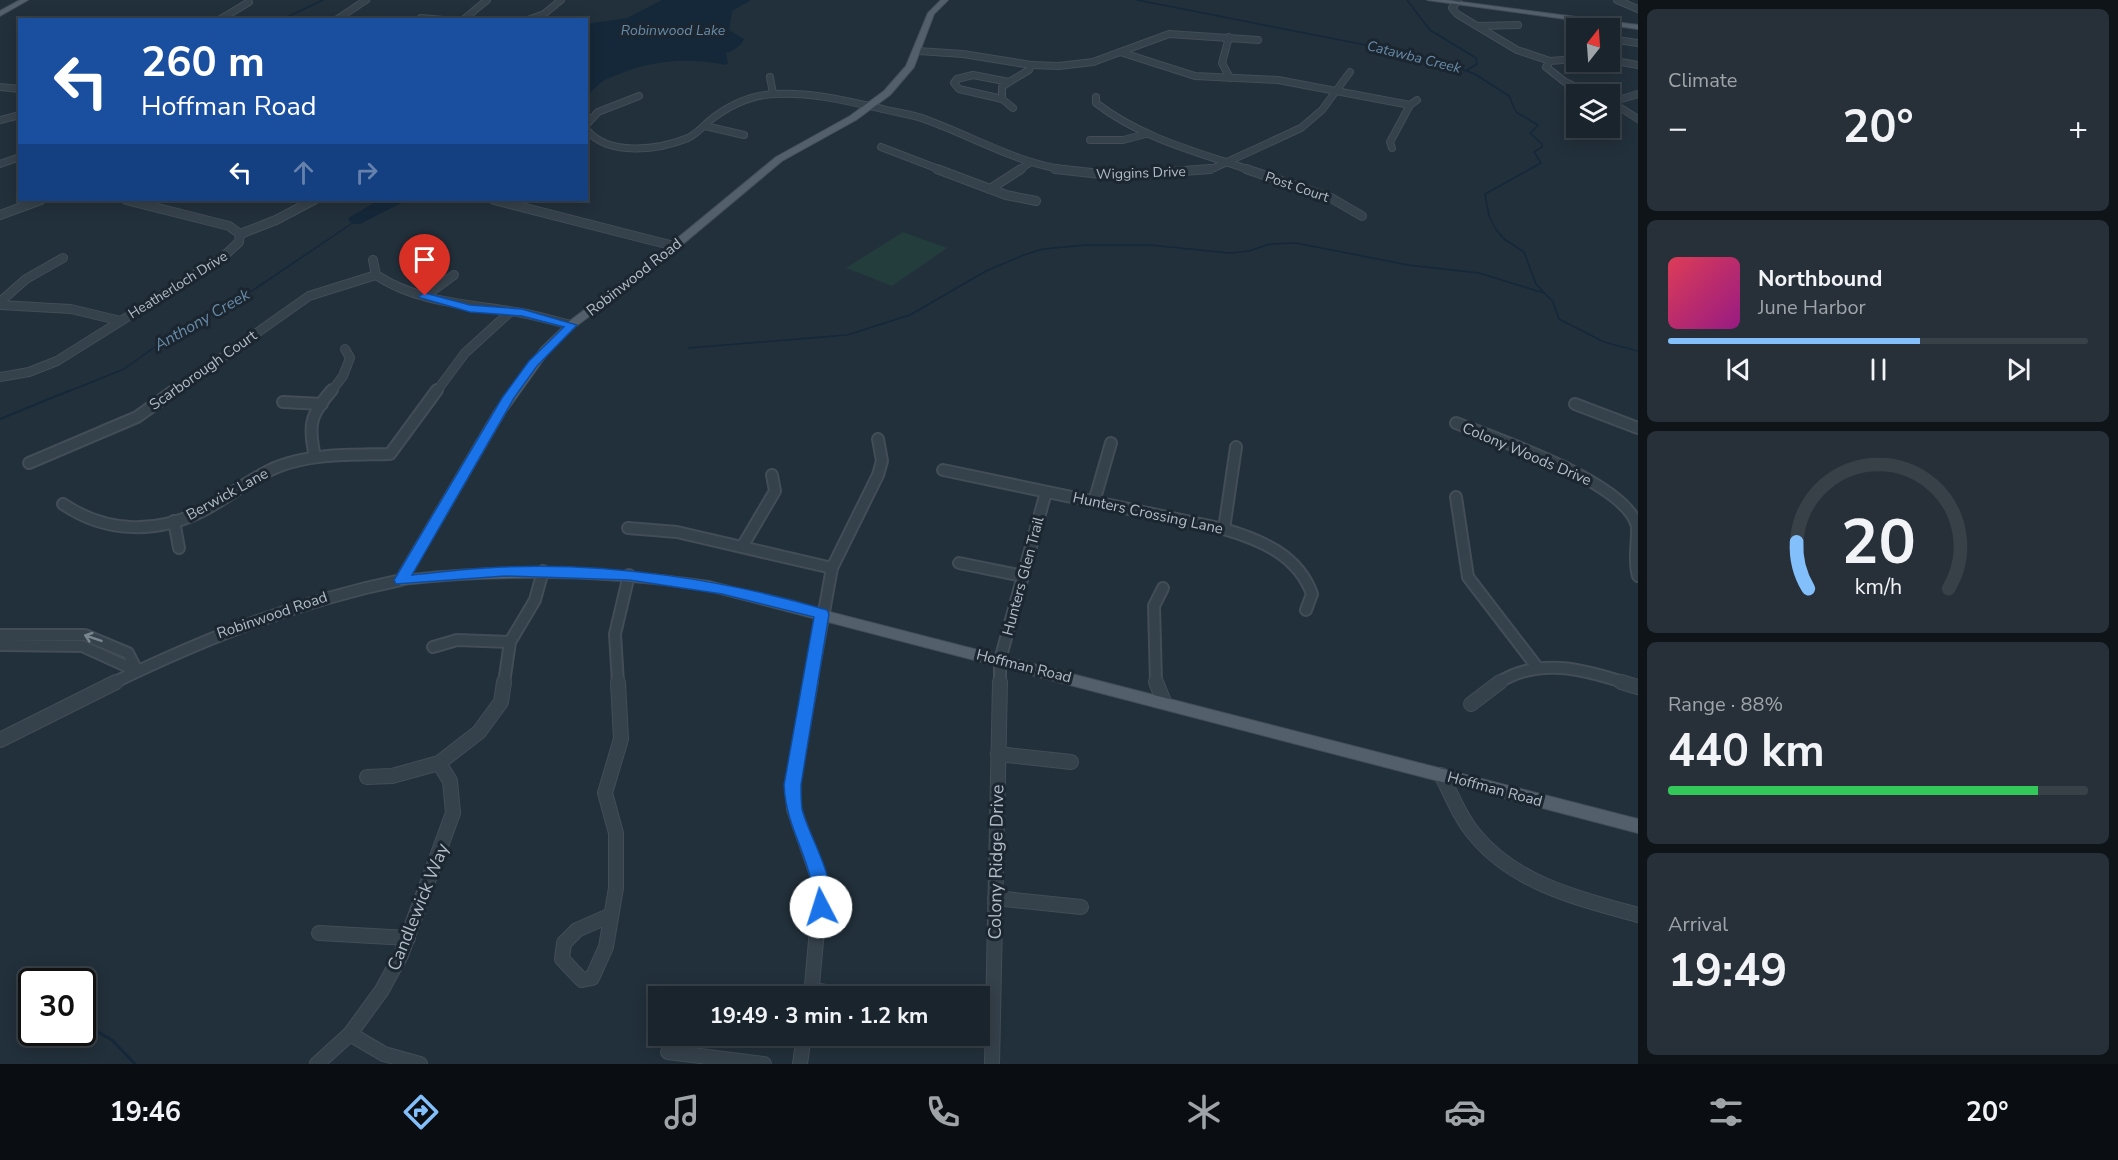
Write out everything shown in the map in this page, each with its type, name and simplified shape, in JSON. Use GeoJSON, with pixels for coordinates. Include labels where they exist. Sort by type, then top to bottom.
{"type":"FeatureCollection","features":[{"type":"Feature","properties":{"kind":"main road"},"geometry":{"type":"LineString","coordinates":[[0,14],[25,0]]}},
{"type":"Feature","properties":{"kind":"main road","name":"Robinwood Road"},"geometry":{"type":"LineString","coordinates":[[401,580],[508,398],[533,364],[571,325],[674,246],[779,159],[872,105],[905,75],[918,51],[931,13],[945,0]]}},
{"type":"Feature","properties":{"kind":"main road"},"geometry":{"type":"LineString","coordinates":[[1430,0],[1454,1],[1638,26]]}},
{"type":"Feature","properties":{"kind":"main road","name":"Hoffman Road"},"geometry":{"type":"LineString","coordinates":[[401,580],[446,575],[543,571],[629,575],[709,586],[1638,826]]}},
{"type":"Feature","properties":{"kind":"street"},"geometry":{"type":"LineString","coordinates":[[339,18],[366,0]]}},
{"type":"Feature","properties":{"kind":"street"},"geometry":{"type":"LineString","coordinates":[[466,18],[487,0]]}},
{"type":"Feature","properties":{"kind":"street"},"geometry":{"type":"LineString","coordinates":[[534,18],[544,15],[561,0]]}},
{"type":"Feature","properties":{"kind":"street"},"geometry":{"type":"LineString","coordinates":[[1617,0],[1638,9]]}},
{"type":"Feature","properties":{"kind":"street"},"geometry":{"type":"LineString","coordinates":[[1454,1],[1453,11],[1517,50],[1550,61],[1566,60]]}},
{"type":"Feature","properties":{"kind":"street"},"geometry":{"type":"LineString","coordinates":[[223,18],[249,3]]}},
{"type":"Feature","properties":{"kind":"street"},"geometry":{"type":"LineString","coordinates":[[1477,26],[1518,25]]}},
{"type":"Feature","properties":{"kind":"street"},"geometry":{"type":"LineString","coordinates":[[918,51],[963,54],[1031,65],[1082,64],[1120,52],[1154,37],[1169,34],[1258,40]]}},
{"type":"Feature","properties":{"kind":"street"},"geometry":{"type":"LineString","coordinates":[[1229,37],[1222,63],[1230,78]]}},
{"type":"Feature","properties":{"kind":"street"},"geometry":{"type":"LineString","coordinates":[[1620,40],[1638,43]]}},
{"type":"Feature","properties":{"kind":"street"},"geometry":{"type":"LineString","coordinates":[[1120,52],[1186,73],[1278,80],[1410,105]]}},
{"type":"Feature","properties":{"kind":"street"},"geometry":{"type":"LineString","coordinates":[[1550,61],[1546,64],[1547,69],[1570,84]]}},
{"type":"Feature","properties":{"kind":"street"},"geometry":{"type":"LineString","coordinates":[[1620,62],[1638,65]]}},
{"type":"Feature","properties":{"kind":"street"},"geometry":{"type":"LineString","coordinates":[[1002,99],[1002,87],[1029,70],[1031,65]]}},
{"type":"Feature","properties":{"kind":"street","name":"Wiggins Drive"},"geometry":{"type":"LineString","coordinates":[[588,131],[591,136],[606,144],[642,148],[680,142],[734,103],[773,94],[818,94],[926,119],[1031,162],[1083,174],[1119,176],[1199,171],[1229,162],[1309,122],[1322,110],[1350,72]]}},
{"type":"Feature","properties":{"kind":"street"},"geometry":{"type":"LineString","coordinates":[[1009,82],[973,75],[957,79],[954,83],[960,89],[1002,99],[1013,108]]}},
{"type":"Feature","properties":{"kind":"street"},"geometry":{"type":"LineString","coordinates":[[770,76],[773,94]]}},
{"type":"Feature","properties":{"kind":"street"},"geometry":{"type":"LineString","coordinates":[[0,87],[18,89]]}},
{"type":"Feature","properties":{"kind":"street"},"geometry":{"type":"LineString","coordinates":[[1620,99],[1638,94]]}},
{"type":"Feature","properties":{"kind":"street"},"geometry":{"type":"LineString","coordinates":[[588,124],[598,112],[639,96]]}},
{"type":"Feature","properties":{"kind":"street","name":"Post Court"},"geometry":{"type":"LineString","coordinates":[[1096,97],[1094,100],[1096,103],[1108,112],[1146,134],[1331,198],[1362,216]]}},
{"type":"Feature","properties":{"kind":"street"},"geometry":{"type":"LineString","coordinates":[[1392,148],[1390,142],[1410,105],[1417,100]]}},
{"type":"Feature","properties":{"kind":"street"},"geometry":{"type":"LineString","coordinates":[[1620,108],[1638,119]]}},
{"type":"Feature","properties":{"kind":"street"},"geometry":{"type":"LineString","coordinates":[[0,120],[18,116]]}},
{"type":"Feature","properties":{"kind":"street"},"geometry":{"type":"LineString","coordinates":[[705,126],[744,135]]}},
{"type":"Feature","properties":{"kind":"street"},"geometry":{"type":"LineString","coordinates":[[1090,140],[1124,140],[1146,134]]}},
{"type":"Feature","properties":{"kind":"street"},"geometry":{"type":"LineString","coordinates":[[881,147],[990,189],[1027,201],[1036,201]]}},
{"type":"Feature","properties":{"kind":"street"},"geometry":{"type":"LineString","coordinates":[[0,164],[18,158]]}},
{"type":"Feature","properties":{"kind":"street"},"geometry":{"type":"LineString","coordinates":[[990,189],[1031,162]]}},
{"type":"Feature","properties":{"kind":"street"},"geometry":{"type":"LineString","coordinates":[[0,215],[38,201]]}},
{"type":"Feature","properties":{"kind":"street"},"geometry":{"type":"LineString","coordinates":[[130,201],[220,224],[240,234],[276,220],[312,201]]}},
{"type":"Feature","properties":{"kind":"street"},"geometry":{"type":"LineString","coordinates":[[498,201],[674,246]]}},
{"type":"Feature","properties":{"kind":"street","name":"Heatherloch Drive"},"geometry":{"type":"LineString","coordinates":[[0,377],[29,372],[57,362],[231,251],[239,242],[240,234]]}},
{"type":"Feature","properties":{"kind":"street"},"geometry":{"type":"LineString","coordinates":[[0,303],[26,279],[63,258]]}},
{"type":"Feature","properties":{"kind":"street"},"geometry":{"type":"LineString","coordinates":[[373,260],[376,275],[386,284],[470,309],[510,312],[571,325]]}},
{"type":"Feature","properties":{"kind":"street","name":"Scarborough Court"},"geometry":{"type":"LineString","coordinates":[[28,463],[137,417],[309,296],[376,275]]}},
{"type":"Feature","properties":{"kind":"street"},"geometry":{"type":"LineString","coordinates":[[425,296],[454,275]]}},
{"type":"Feature","properties":{"kind":"street"},"geometry":{"type":"LineString","coordinates":[[0,303],[71,309],[121,321]]}},
{"type":"Feature","properties":{"kind":"street","name":"Berwick Lane"},"geometry":{"type":"LineString","coordinates":[[63,504],[84,519],[106,526],[136,528],[174,521],[203,510],[259,475],[290,462],[315,457],[390,454],[465,353],[510,312]]}},
{"type":"Feature","properties":{"kind":"street"},"geometry":{"type":"LineString","coordinates":[[315,457],[310,425],[348,368],[350,358],[345,349]]}},
{"type":"Feature","properties":{"kind":"street"},"geometry":{"type":"LineString","coordinates":[[283,402],[322,404]]}},
{"type":"Feature","properties":{"kind":"street"},"geometry":{"type":"LineString","coordinates":[[1575,404],[1638,429]]}},
{"type":"Feature","properties":{"kind":"street","name":"Colony Woods Drive"},"geometry":{"type":"LineString","coordinates":[[1455,423],[1590,480],[1616,499],[1637,522],[1635,566],[1638,576]]}},
{"type":"Feature","properties":{"kind":"street"},"geometry":{"type":"LineString","coordinates":[[812,986],[821,886],[794,809],[792,785],[832,568],[878,475],[882,461],[878,439]]}},
{"type":"Feature","properties":{"kind":"street"},"geometry":{"type":"LineString","coordinates":[[1094,502],[1112,443]]}},
{"type":"Feature","properties":{"kind":"street"},"geometry":{"type":"LineString","coordinates":[[1224,530],[1236,447]]}},
{"type":"Feature","properties":{"kind":"street","name":"Hunters Crossing Lane"},"geometry":{"type":"LineString","coordinates":[[943,470],[1224,530],[1261,542],[1291,561],[1311,589],[1312,597],[1306,610]]}},
{"type":"Feature","properties":{"kind":"street"},"geometry":{"type":"LineString","coordinates":[[742,547],[775,491],[772,475]]}},
{"type":"Feature","properties":{"kind":"street","name":"Hunters Glen Trail"},"geometry":{"type":"LineString","coordinates":[[1000,660],[1046,492]]}},
{"type":"Feature","properties":{"kind":"street"},"geometry":{"type":"LineString","coordinates":[[1456,497],[1464,564],[1468,577],[1537,667]]}},
{"type":"Feature","properties":{"kind":"street"},"geometry":{"type":"LineString","coordinates":[[174,521],[179,548]]}},
{"type":"Feature","properties":{"kind":"street"},"geometry":{"type":"LineString","coordinates":[[628,528],[677,532],[832,568]]}},
{"type":"Feature","properties":{"kind":"street"},"geometry":{"type":"LineString","coordinates":[[959,562],[1023,576]]}},
{"type":"Feature","properties":{"kind":"street"},"geometry":{"type":"LineString","coordinates":[[367,777],[392,776],[439,762],[479,732],[498,708],[510,642],[535,600],[543,571]]}},
{"type":"Feature","properties":{"kind":"street"},"geometry":{"type":"LineString","coordinates":[[611,915],[581,928],[567,939],[562,951],[562,959],[582,980],[592,978],[599,968],[607,944],[616,898],[616,832],[605,801],[605,793],[621,739],[614,642],[619,607],[629,575]]}},
{"type":"Feature","properties":{"kind":"street","name":"Robinwood Road"},"geometry":{"type":"LineString","coordinates":[[0,740],[214,634],[285,608],[336,593],[401,580]]}},
{"type":"Feature","properties":{"kind":"street"},"geometry":{"type":"LineString","coordinates":[[1163,588],[1154,606],[1156,683],[1164,702]]}},
{"type":"Feature","properties":{"kind":"street"},"geometry":{"type":"LineString","coordinates":[[2,640],[82,646],[137,671]]}},
{"type":"Feature","properties":{"kind":"street"},"geometry":{"type":"LineString","coordinates":[[433,647],[457,640],[510,642]]}},
{"type":"Feature","properties":{"kind":"street","name":"Colony Ridge Drive"},"geometry":{"type":"LineString","coordinates":[[988,986],[994,898],[1000,660]]}},
{"type":"Feature","properties":{"kind":"street"},"geometry":{"type":"LineString","coordinates":[[1471,704],[1505,679],[1537,667],[1584,671],[1638,687]]}},
{"type":"Feature","properties":{"kind":"street"},"geometry":{"type":"LineString","coordinates":[[998,754],[1071,762]]}},
{"type":"Feature","properties":{"kind":"street","name":"Candlewick Way"},"geometry":{"type":"LineString","coordinates":[[317,1064],[350,1034],[394,970],[408,938],[453,813],[450,781],[439,762]]}},
{"type":"Feature","properties":{"kind":"street"},"geometry":{"type":"LineString","coordinates":[[1442,775],[1475,836],[1503,863],[1537,883],[1638,915]]}},
{"type":"Feature","properties":{"kind":"street"},"geometry":{"type":"LineString","coordinates":[[994,898],[1081,907]]}},
{"type":"Feature","properties":{"kind":"street"},"geometry":{"type":"LineString","coordinates":[[319,933],[408,938]]}},
{"type":"Feature","properties":{"kind":"street"},"geometry":{"type":"LineString","coordinates":[[350,1034],[384,1054],[420,1064]]}},
{"type":"Feature","properties":{"kind":"street"},"geometry":{"type":"LineString","coordinates":[[800,1064],[802,1046]]}},
{"type":"Feature","properties":{"kind":"street","name":"Colony Ridge Drive"},"geometry":{"type":"LineString","coordinates":[[990,1046],[992,1064]]}},
{"type":"Feature","properties":{"kind":"street"},"geometry":{"type":"LineString","coordinates":[[668,1052],[765,1064]]}},
{"type":"Feature","properties":{"kind":"green space"},"geometry":{"type":"Polygon","coordinates":[[[903,232],[947,248],[892,286],[846,268],[903,232]]]}},
{"type":"Feature","properties":{"kind":"water","name":"Robinwood Lake"},"geometry":{"type":"Polygon","coordinates":[[[662,0],[751,0],[732,11],[729,30],[744,39],[736,48],[726,53],[728,63],[726,65],[680,61],[634,68],[605,80],[588,93],[588,24],[627,18],[662,0]]]}},
{"type":"Feature","properties":{"kind":"water"},"geometry":{"type":"Polygon","coordinates":[[[377,201],[405,201],[360,224],[352,224],[348,219],[377,201]]]}},
{"type":"Feature","properties":{"kind":"waterway"},"geometry":{"type":"LineString","coordinates":[[285,18],[323,0]]}},
{"type":"Feature","properties":{"kind":"waterway","name":"Catawba Creek"},"geometry":{"type":"LineString","coordinates":[[1137,0],[1427,57],[1475,74],[1509,96],[1516,112],[1538,125],[1530,133],[1542,144],[1542,147],[1534,152],[1541,163],[1485,194],[1489,216],[1495,228],[1504,239],[1524,252],[1536,284],[1553,302],[1559,319],[1604,342],[1638,351]]}},
{"type":"Feature","properties":{"kind":"waterway"},"geometry":{"type":"LineString","coordinates":[[1407,0],[1430,30],[1476,58],[1477,64],[1467,70]]}},
{"type":"Feature","properties":{"kind":"waterway","name":"Anthony Creek"},"geometry":{"type":"LineString","coordinates":[[67,392],[124,369],[177,331],[237,301],[354,222]]}},
{"type":"Feature","properties":{"kind":"waterway"},"geometry":{"type":"LineString","coordinates":[[688,348],[847,335],[910,315],[986,271],[1024,255],[1043,249],[1086,245],[1149,245],[1230,253],[1249,251],[1270,244],[1296,243],[1408,265],[1479,273],[1544,293]]}},
{"type":"Feature","properties":{"kind":"waterway","name":"Anthony Creek"},"geometry":{"type":"LineString","coordinates":[[0,419],[71,390]]}},
{"type":"Feature","properties":{"kind":"waterway"},"geometry":{"type":"LineString","coordinates":[[96,1031],[112,1040],[135,1064]]}},
{"type":"Feature","properties":{"kind":"route"},"geometry":{"type":"LineString","coordinates":[[425,296],[470,309],[522,313],[571,325],[527,370],[508,398],[401,580],[446,575],[543,571],[629,575],[722,589],[822,614],[792,785],[794,809],[821,886],[821,907]]}}]}
